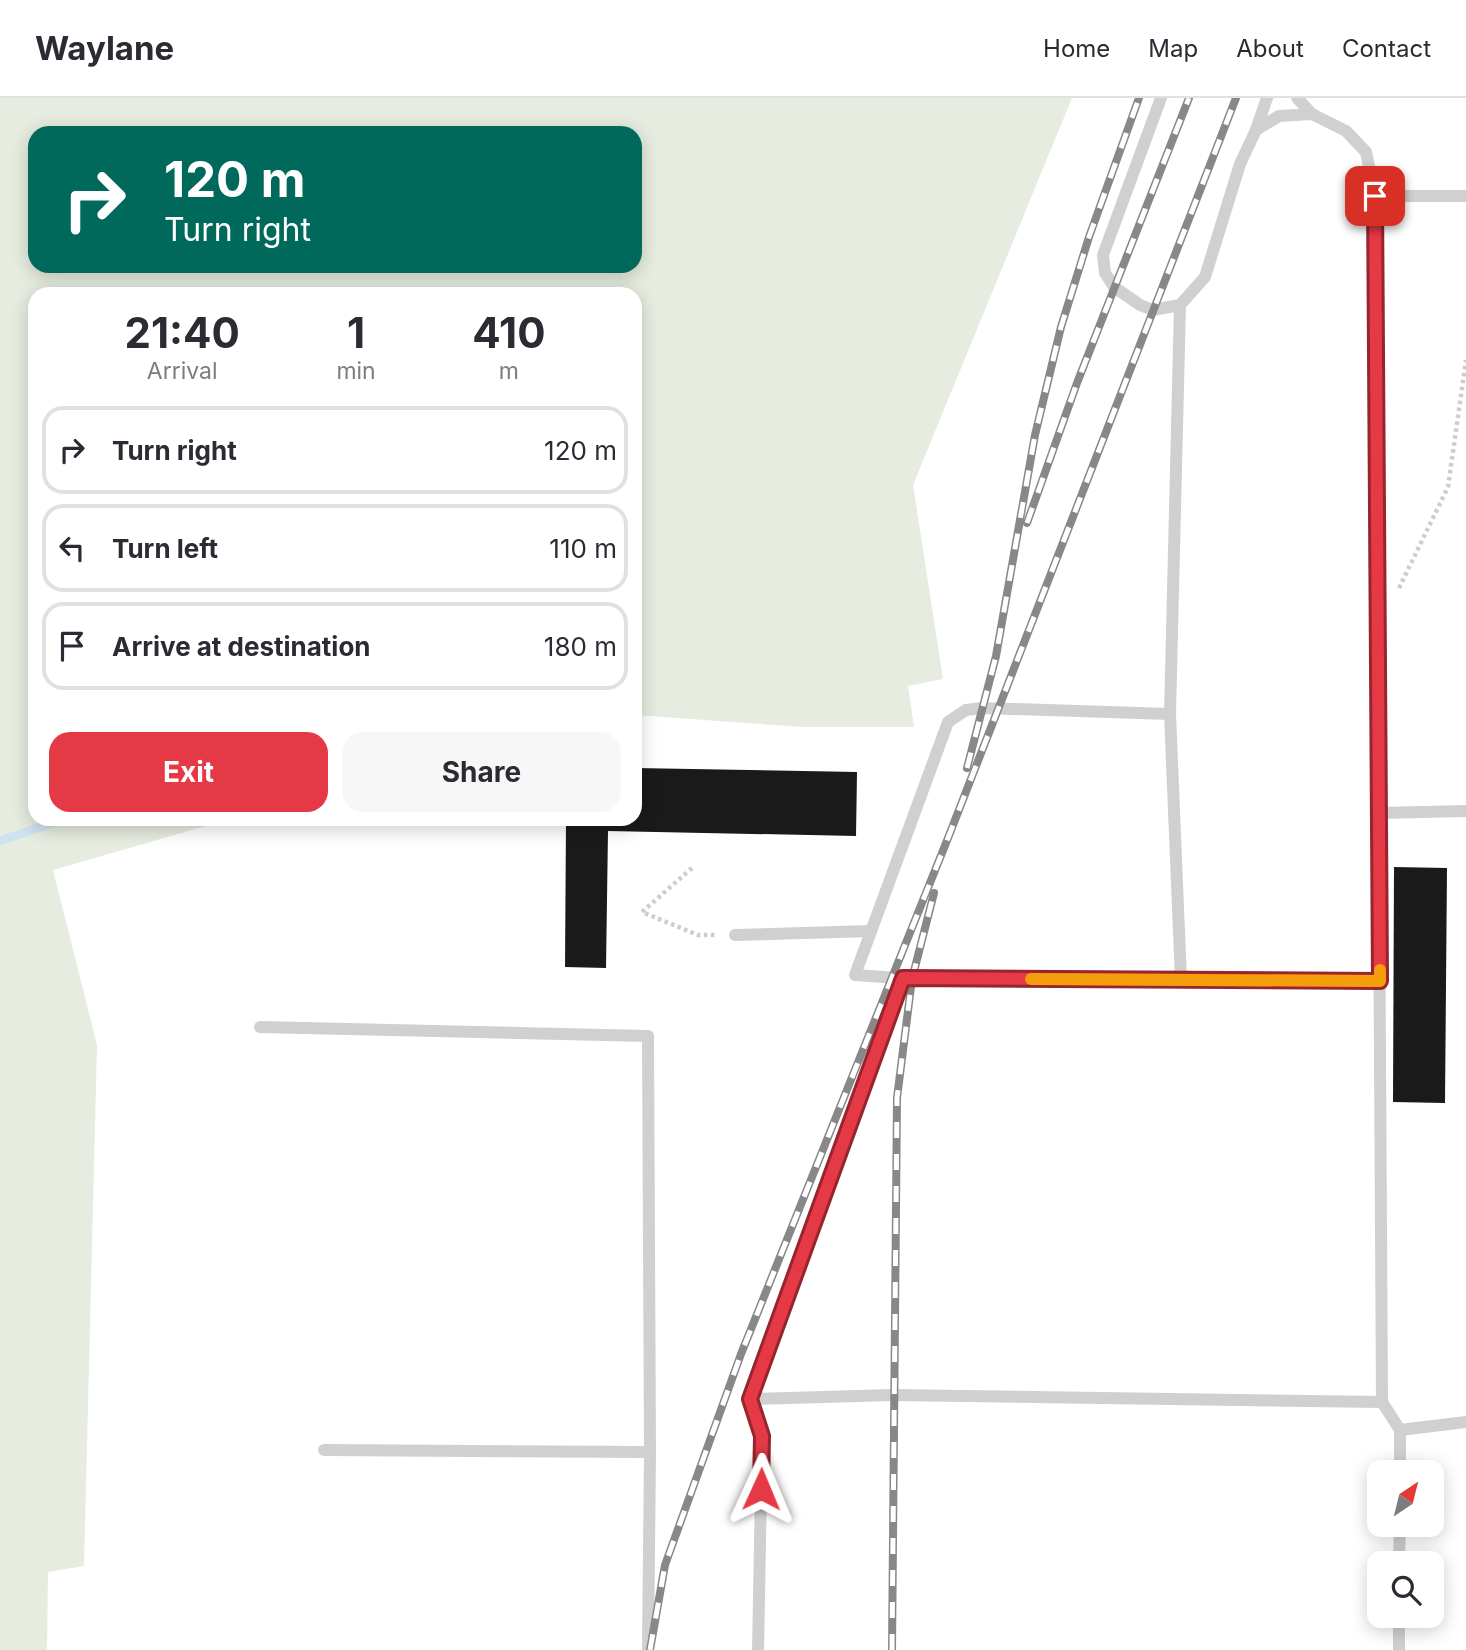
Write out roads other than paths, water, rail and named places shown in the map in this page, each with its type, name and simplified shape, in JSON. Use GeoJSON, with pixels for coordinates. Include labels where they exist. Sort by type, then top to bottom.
{"type":"FeatureCollection","features":[{"type":"Feature","properties":{"kind":"lane"},"geometry":{"type":"LineString","coordinates":[[1161,98],[1103,255],[1105,273],[1114,287],[1140,305],[1153,310],[1180,305],[1205,277],[1240,164],[1267,98]]}},
{"type":"Feature","properties":{"kind":"lane"},"geometry":{"type":"LineString","coordinates":[[1297,98],[1312,114],[1346,131],[1366,152],[1375,196],[1382,1402],[1400,1430],[1400,1460]]}},
{"type":"Feature","properties":{"kind":"lane"},"geometry":{"type":"LineString","coordinates":[[1256,130],[1279,116],[1312,114]]}},
{"type":"Feature","properties":{"kind":"lane"},"geometry":{"type":"LineString","coordinates":[[1375,196],[1466,196]]}},
{"type":"Feature","properties":{"kind":"lane"},"geometry":{"type":"LineString","coordinates":[[1180,305],[1170,714],[1181,980]]}},
{"type":"Feature","properties":{"kind":"lane"},"geometry":{"type":"LineString","coordinates":[[1170,714],[982,708],[966,709],[948,722],[855,975],[903,978],[1380,981]]}},
{"type":"Feature","properties":{"kind":"lane"},"geometry":{"type":"LineString","coordinates":[[1379,813],[1466,811]]}},
{"type":"Feature","properties":{"kind":"lane"},"geometry":{"type":"LineString","coordinates":[[735,935],[870,931]]}},
{"type":"Feature","properties":{"kind":"lane"},"geometry":{"type":"LineString","coordinates":[[758,1650],[762,1436],[750,1399],[903,978]]}},
{"type":"Feature","properties":{"kind":"lane"},"geometry":{"type":"LineString","coordinates":[[260,1027],[649,1036],[648,1650]]}},
{"type":"Feature","properties":{"kind":"lane"},"geometry":{"type":"LineString","coordinates":[[750,1399],[893,1395],[1382,1402]]}},
{"type":"Feature","properties":{"kind":"lane"},"geometry":{"type":"LineString","coordinates":[[1400,1430],[1466,1422]]}},
{"type":"Feature","properties":{"kind":"lane"},"geometry":{"type":"LineString","coordinates":[[324,1450],[650,1452]]}},
{"type":"Feature","properties":{"kind":"lane"},"geometry":{"type":"LineString","coordinates":[[1399,1628],[1399,1650]]}},
{"type":"Feature","properties":{"kind":"waterway"},"geometry":{"type":"LineString","coordinates":[[0,841],[44,826]]}},
{"type":"Feature","properties":{"kind":"railway"},"geometry":{"type":"LineString","coordinates":[[967,768],[996,656],[1035,435],[1061,327],[1089,237],[1139,98]]}},
{"type":"Feature","properties":{"kind":"railway"},"geometry":{"type":"LineString","coordinates":[[1027,523],[1077,383],[1189,98]]}},
{"type":"Feature","properties":{"kind":"railway"},"geometry":{"type":"LineString","coordinates":[[650,1650],[665,1565],[741,1354],[948,838],[1236,98]]}},
{"type":"Feature","properties":{"kind":"railway"},"geometry":{"type":"LineString","coordinates":[[892,1650],[897,1098],[912,979],[934,893]]}}]}
